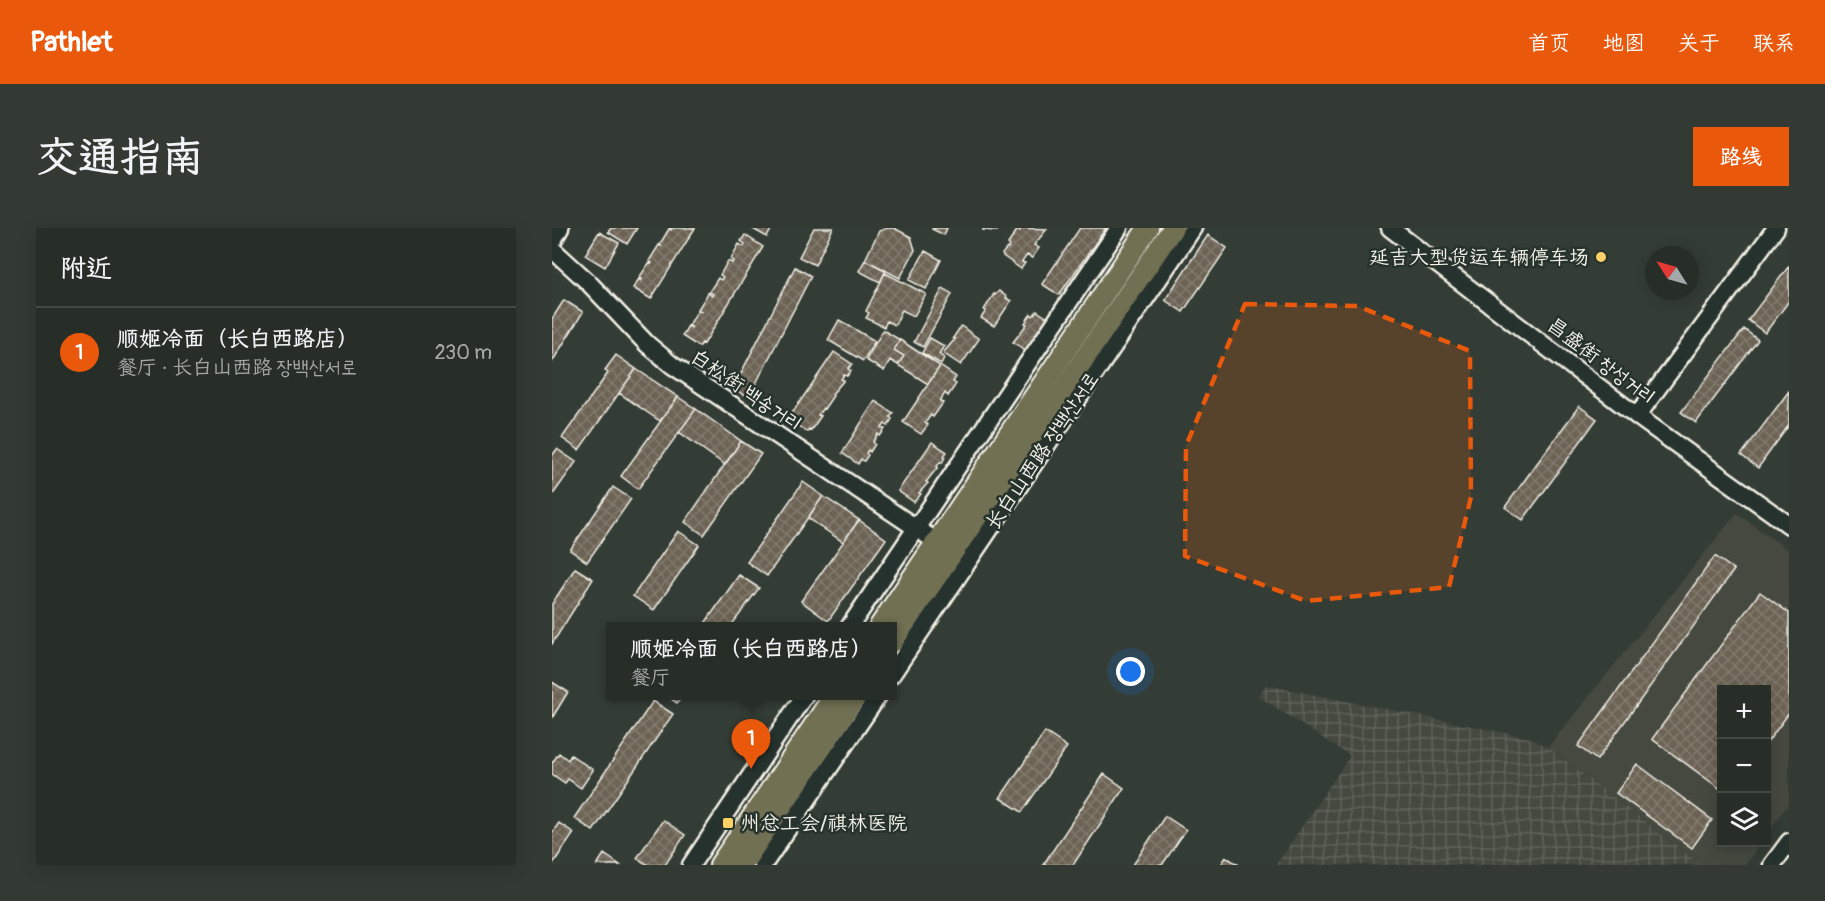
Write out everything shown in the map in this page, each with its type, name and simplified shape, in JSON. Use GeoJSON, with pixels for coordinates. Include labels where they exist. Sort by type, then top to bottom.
{"type":"FeatureCollection","features":[{"type":"Feature","properties":{"kind":"main road","name":"长白山西路 장백산서로"},"geometry":{"type":"LineString","coordinates":[[883,622],[1148,228]]}},
{"type":"Feature","properties":{"kind":"main road","name":"长白山西路 장백산서로"},"geometry":{"type":"LineString","coordinates":[[897,635],[1173,228]]}},
{"type":"Feature","properties":{"kind":"main road"},"geometry":{"type":"LineString","coordinates":[[720,865],[831,700]]}},
{"type":"Feature","properties":{"kind":"main road"},"geometry":{"type":"LineString","coordinates":[[741,865],[853,700]]}},
{"type":"Feature","properties":{"kind":"street"},"geometry":{"type":"LineString","coordinates":[[552,242],[560,228]]}},
{"type":"Feature","properties":{"kind":"street"},"geometry":{"type":"LineString","coordinates":[[853,622],[1119,228]]}},
{"type":"Feature","properties":{"kind":"street","name":"长白山西路 장백산서로"},"geometry":{"type":"LineString","coordinates":[[897,667],[1193,228]]}},
{"type":"Feature","properties":{"kind":"street","name":"昌盛街 창성거리"},"geometry":{"type":"LineString","coordinates":[[1390,228],[1637,416],[1789,525]]}},
{"type":"Feature","properties":{"kind":"street"},"geometry":{"type":"LineString","coordinates":[[1637,416],[1776,228]]}},
{"type":"Feature","properties":{"kind":"street","name":"白松街 백송거리"},"geometry":{"type":"LineString","coordinates":[[552,249],[587,281],[647,344],[672,365],[937,542]]}},
{"type":"Feature","properties":{"kind":"street"},"geometry":{"type":"LineString","coordinates":[[691,865],[801,700]]}},
{"type":"Feature","properties":{"kind":"street"},"geometry":{"type":"LineString","coordinates":[[763,865],[875,700]]}},
{"type":"Feature","properties":{"kind":"street"},"geometry":{"type":"LineString","coordinates":[[1772,865],[1789,842]]}},
{"type":"Feature","properties":{"kind":"highlighted area"},"geometry":{"type":"Polygon","coordinates":[[[1245,304],[1357,306],[1470,351],[1471,497],[1449,587],[1306,601],[1185,556],[1186,446],[1245,304]]]}},
{"type":"Feature","properties":{"kind":"shaded area"},"geometry":{"type":"Polygon","coordinates":[[[1737,513],[1789,551],[1789,803],[1771,828],[1771,685],[1717,685],[1717,847],[1758,847],[1745,865],[1701,865],[1548,747],[1737,513]]]}},
{"type":"Feature","properties":{"kind":"shaded area"},"geometry":{"type":"Polygon","coordinates":[[[1266,685],[1530,738],[1548,747],[1701,865],[1276,865],[1350,756],[1258,696],[1266,685]]]}},
{"type":"Feature","properties":{"kind":"building"},"geometry":{"type":"Polygon","coordinates":[[[611,228],[637,228],[627,244],[608,232],[611,228]]]}},
{"type":"Feature","properties":{"kind":"building"},"geometry":{"type":"Polygon","coordinates":[[[670,228],[695,228],[651,299],[633,288],[639,279],[641,281],[642,279],[639,278],[649,263],[652,263],[649,261],[659,245],[662,247],[660,244],[669,229],[672,230],[670,228]]]}},
{"type":"Feature","properties":{"kind":"building"},"geometry":{"type":"Polygon","coordinates":[[[751,228],[772,228],[767,237],[751,228]]]}},
{"type":"Feature","properties":{"kind":"building"},"geometry":{"type":"Polygon","coordinates":[[[814,228],[833,228],[815,265],[799,257],[814,228]]]}},
{"type":"Feature","properties":{"kind":"building"},"geometry":{"type":"Polygon","coordinates":[[[894,228],[911,237],[915,250],[900,278],[865,260],[879,231],[894,228]]]}},
{"type":"Feature","properties":{"kind":"building"},"geometry":{"type":"Polygon","coordinates":[[[933,228],[947,228],[944,235],[933,228]]]}},
{"type":"Feature","properties":{"kind":"building"},"geometry":{"type":"Polygon","coordinates":[[[983,228],[997,228],[997,231],[983,230],[983,228]]]}},
{"type":"Feature","properties":{"kind":"building"},"geometry":{"type":"Polygon","coordinates":[[[1020,228],[1047,229],[1034,245],[1039,248],[1032,258],[1027,255],[1022,262],[1025,263],[1021,269],[1002,254],[1008,249],[1010,246],[1008,244],[1020,228]]]}},
{"type":"Feature","properties":{"kind":"building"},"geometry":{"type":"Polygon","coordinates":[[[1080,228],[1106,228],[1059,295],[1042,284],[1080,228]]]}},
{"type":"Feature","properties":{"kind":"building"},"geometry":{"type":"Polygon","coordinates":[[[599,232],[619,243],[605,267],[585,255],[599,232]]]}},
{"type":"Feature","properties":{"kind":"building"},"geometry":{"type":"Polygon","coordinates":[[[745,235],[763,247],[704,344],[702,343],[699,347],[682,336],[688,326],[692,328],[689,325],[698,310],[702,312],[698,309],[708,293],[712,296],[713,294],[709,292],[718,278],[721,280],[723,277],[720,275],[728,261],[732,263],[734,261],[731,259],[739,244],[744,247],[745,244],[741,241],[745,235]]]}},
{"type":"Feature","properties":{"kind":"building"},"geometry":{"type":"Polygon","coordinates":[[[1208,235],[1227,248],[1183,312],[1165,300],[1208,235]]]}},
{"type":"Feature","properties":{"kind":"building"},"geometry":{"type":"Polygon","coordinates":[[[925,251],[941,260],[926,289],[909,280],[925,251]]]}},
{"type":"Feature","properties":{"kind":"building"},"geometry":{"type":"Polygon","coordinates":[[[865,260],[886,270],[880,282],[859,271],[865,260]]]}},
{"type":"Feature","properties":{"kind":"building"},"geometry":{"type":"Polygon","coordinates":[[[1789,266],[1789,301],[1765,333],[1748,320],[1789,266]]]}},
{"type":"Feature","properties":{"kind":"building"},"geometry":{"type":"Polygon","coordinates":[[[795,267],[811,276],[749,397],[733,389],[795,267]]]}},
{"type":"Feature","properties":{"kind":"building"},"geometry":{"type":"Polygon","coordinates":[[[885,273],[926,294],[914,316],[902,310],[895,325],[887,321],[884,327],[866,318],[869,313],[866,311],[885,273]]]}},
{"type":"Feature","properties":{"kind":"building"},"geometry":{"type":"Polygon","coordinates":[[[943,288],[952,294],[923,347],[914,342],[943,288]]]}},
{"type":"Feature","properties":{"kind":"building"},"geometry":{"type":"Polygon","coordinates":[[[999,291],[1011,301],[994,326],[981,318],[994,294],[999,291]]]}},
{"type":"Feature","properties":{"kind":"building"},"geometry":{"type":"Polygon","coordinates":[[[564,300],[583,312],[552,362],[552,319],[564,300]]]}},
{"type":"Feature","properties":{"kind":"building"},"geometry":{"type":"Polygon","coordinates":[[[1037,311],[1052,321],[1030,353],[1013,342],[1027,324],[1025,323],[1031,314],[1033,316],[1037,311]]]}},
{"type":"Feature","properties":{"kind":"building"},"geometry":{"type":"Polygon","coordinates":[[[839,320],[875,341],[863,361],[828,340],[839,320]]]}},
{"type":"Feature","properties":{"kind":"building"},"geometry":{"type":"Polygon","coordinates":[[[961,326],[979,339],[961,365],[943,353],[955,339],[953,338],[961,326]]]}},
{"type":"Feature","properties":{"kind":"building"},"geometry":{"type":"Polygon","coordinates":[[[1744,329],[1758,340],[1696,423],[1681,412],[1744,329]]]}},
{"type":"Feature","properties":{"kind":"building"},"geometry":{"type":"Polygon","coordinates":[[[883,330],[900,340],[894,350],[904,356],[898,365],[890,360],[884,371],[866,360],[883,330]]]}},
{"type":"Feature","properties":{"kind":"building"},"geometry":{"type":"Polygon","coordinates":[[[930,338],[944,346],[939,354],[944,358],[941,364],[922,353],[930,338]]]}},
{"type":"Feature","properties":{"kind":"building"},"geometry":{"type":"Polygon","coordinates":[[[900,340],[940,366],[928,384],[898,365],[904,356],[894,350],[900,340]]]}},
{"type":"Feature","properties":{"kind":"building"},"geometry":{"type":"Polygon","coordinates":[[[834,352],[852,364],[848,369],[851,371],[841,379],[844,380],[818,415],[821,416],[807,432],[788,419],[834,352]]]}},
{"type":"Feature","properties":{"kind":"building"},"geometry":{"type":"Polygon","coordinates":[[[616,355],[636,369],[579,450],[562,438],[608,373],[605,370],[616,355]]]}},
{"type":"Feature","properties":{"kind":"building"},"geometry":{"type":"Polygon","coordinates":[[[940,366],[956,377],[953,382],[956,384],[948,396],[945,393],[940,401],[943,403],[933,417],[931,415],[925,423],[928,425],[921,434],[903,422],[940,366]]]}},
{"type":"Feature","properties":{"kind":"building"},"geometry":{"type":"Polygon","coordinates":[[[636,369],[678,397],[660,421],[619,393],[636,369]]]}},
{"type":"Feature","properties":{"kind":"building"},"geometry":{"type":"Polygon","coordinates":[[[1789,391],[1789,425],[1758,468],[1741,455],[1789,391]]]}},
{"type":"Feature","properties":{"kind":"building"},"geometry":{"type":"Polygon","coordinates":[[[678,397],[696,409],[638,489],[621,476],[678,397]]]}},
{"type":"Feature","properties":{"kind":"building"},"geometry":{"type":"Polygon","coordinates":[[[875,401],[893,413],[890,417],[892,419],[888,426],[885,424],[882,428],[885,429],[880,436],[878,434],[873,442],[875,444],[870,452],[868,450],[866,453],[868,455],[864,461],[861,459],[858,464],[842,453],[875,401]]]}},
{"type":"Feature","properties":{"kind":"building"},"geometry":{"type":"Polygon","coordinates":[[[1579,406],[1597,419],[1523,520],[1505,507],[1579,406]]]}},
{"type":"Feature","properties":{"kind":"building"},"geometry":{"type":"Polygon","coordinates":[[[696,409],[741,441],[725,465],[679,432],[696,409]]]}},
{"type":"Feature","properties":{"kind":"building"},"geometry":{"type":"Polygon","coordinates":[[[741,441],[761,454],[704,535],[685,522],[741,441]]]}},
{"type":"Feature","properties":{"kind":"building"},"geometry":{"type":"Polygon","coordinates":[[[932,442],[947,452],[942,463],[940,462],[937,466],[914,502],[898,491],[932,442]]]}},
{"type":"Feature","properties":{"kind":"building"},"geometry":{"type":"Polygon","coordinates":[[[557,449],[576,462],[552,496],[552,456],[557,449]]]}},
{"type":"Feature","properties":{"kind":"building"},"geometry":{"type":"Polygon","coordinates":[[[803,482],[823,496],[767,576],[747,562],[803,482]]]}},
{"type":"Feature","properties":{"kind":"building"},"geometry":{"type":"Polygon","coordinates":[[[613,487],[631,499],[587,562],[570,550],[613,487]]]}},
{"type":"Feature","properties":{"kind":"building"},"geometry":{"type":"Polygon","coordinates":[[[823,496],[859,520],[843,542],[808,518],[823,496]]]}},
{"type":"Feature","properties":{"kind":"building"},"geometry":{"type":"Polygon","coordinates":[[[859,520],[886,539],[828,621],[801,601],[859,520]]]}},
{"type":"Feature","properties":{"kind":"building"},"geometry":{"type":"Polygon","coordinates":[[[678,531],[699,545],[654,610],[633,596],[678,531]]]}},
{"type":"Feature","properties":{"kind":"building"},"geometry":{"type":"Polygon","coordinates":[[[1715,556],[1734,570],[1597,760],[1578,746],[1715,556]]]}},
{"type":"Feature","properties":{"kind":"building"},"geometry":{"type":"Polygon","coordinates":[[[575,568],[593,579],[552,644],[552,604],[575,568]]]}},
{"type":"Feature","properties":{"kind":"building"},"geometry":{"type":"Polygon","coordinates":[[[739,575],[759,588],[734,622],[706,622],[739,575]]]}},
{"type":"Feature","properties":{"kind":"building"},"geometry":{"type":"Polygon","coordinates":[[[1760,592],[1789,613],[1789,713],[1771,737],[1771,685],[1717,685],[1717,786],[1652,739],[1760,592]]]}},
{"type":"Feature","properties":{"kind":"building"},"geometry":{"type":"Polygon","coordinates":[[[552,682],[568,692],[552,718],[552,682]]]}},
{"type":"Feature","properties":{"kind":"building"},"geometry":{"type":"Polygon","coordinates":[[[653,701],[673,714],[593,831],[574,818],[653,701]]]}},
{"type":"Feature","properties":{"kind":"building"},"geometry":{"type":"Polygon","coordinates":[[[1045,732],[1067,747],[1022,812],[1000,798],[1045,732]]]}},
{"type":"Feature","properties":{"kind":"building"},"geometry":{"type":"Polygon","coordinates":[[[559,753],[568,760],[571,755],[593,770],[581,788],[568,779],[565,783],[552,774],[552,763],[559,753]]]}},
{"type":"Feature","properties":{"kind":"building"},"geometry":{"type":"Polygon","coordinates":[[[1637,764],[1712,820],[1692,848],[1616,793],[1637,764]]]}},
{"type":"Feature","properties":{"kind":"building"},"geometry":{"type":"Polygon","coordinates":[[[1104,774],[1124,788],[1073,865],[1043,865],[1104,774]]]}},
{"type":"Feature","properties":{"kind":"building"},"geometry":{"type":"Polygon","coordinates":[[[1165,816],[1186,830],[1162,865],[1133,865],[1165,816]]]}},
{"type":"Feature","properties":{"kind":"building"},"geometry":{"type":"Polygon","coordinates":[[[663,820],[685,835],[665,865],[648,865],[637,858],[663,820]]]}},
{"type":"Feature","properties":{"kind":"building"},"geometry":{"type":"Polygon","coordinates":[[[559,823],[574,833],[552,865],[552,833],[559,823]]]}},
{"type":"Feature","properties":{"kind":"building"},"geometry":{"type":"Polygon","coordinates":[[[604,854],[620,865],[597,865],[604,854]]]}},
{"type":"Feature","properties":{"kind":"building"},"geometry":{"type":"Polygon","coordinates":[[[1226,857],[1239,865],[1221,865],[1226,857]]]}},
{"type":"Feature","properties":{"kind":"place","name":"延吉大型货运车辆停车场"},"geometry":{"type":"Point","coordinates":[1601,257]}},
{"type":"Feature","properties":{"kind":"place","name":"顺姬冷面（长白西路店）"},"geometry":{"type":"Point","coordinates":[751,769]}},
{"type":"Feature","properties":{"kind":"place","name":"州总工会/祺林医院"},"geometry":{"type":"Point","coordinates":[728,823]}}]}
